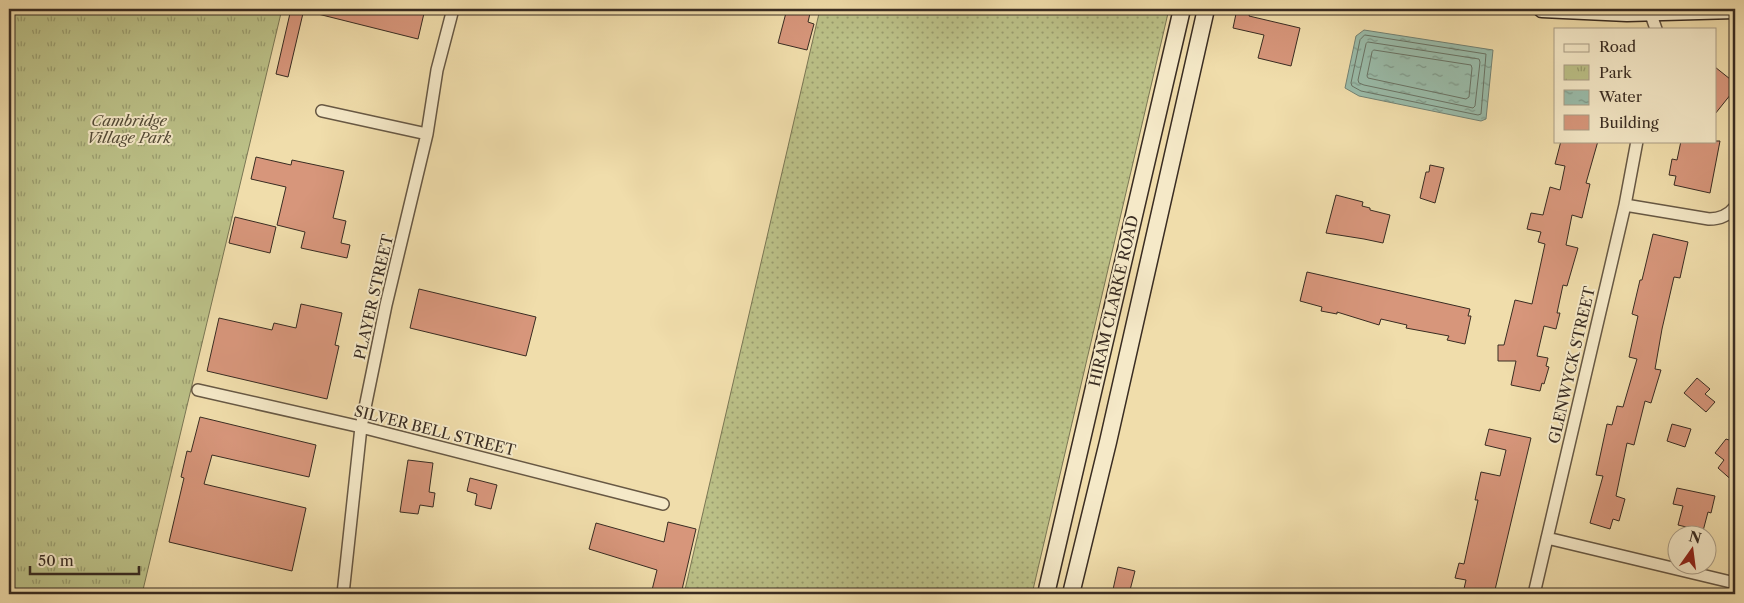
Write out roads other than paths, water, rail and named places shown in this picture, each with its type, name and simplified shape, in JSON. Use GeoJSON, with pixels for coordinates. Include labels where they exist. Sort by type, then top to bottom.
{"type":"FeatureCollection","features":[{"type":"Feature","properties":{"kind":"main road","name":"HIRAM CLARKE ROAD"},"geometry":{"type":"LineString","coordinates":[[1046,594],[1182,9]]}},
{"type":"Feature","properties":{"kind":"main road","name":"HIRAM CLARKE ROAD"},"geometry":{"type":"LineString","coordinates":[[1071,594],[1206,9]]}},
{"type":"Feature","properties":{"kind":"main road"},"geometry":{"type":"LineString","coordinates":[[1542,9],[1735,10]]}},
{"type":"Feature","properties":{"kind":"main road"},"geometry":{"type":"LineString","coordinates":[[1144,173],[1168,178]]}},
{"type":"Feature","properties":{"kind":"main road"},"geometry":{"type":"LineString","coordinates":[[1102,351],[1127,357]]}},
{"type":"Feature","properties":{"kind":"main road"},"geometry":{"type":"LineString","coordinates":[[1060,532],[1084,539]]}},
{"type":"Feature","properties":{"kind":"street","name":"PLAYER STREET"},"geometry":{"type":"LineString","coordinates":[[343,594],[361,427],[386,305],[427,134],[437,70],[453,9]]}},
{"type":"Feature","properties":{"kind":"street"},"geometry":{"type":"LineString","coordinates":[[1651,10],[1656,28]]}},
{"type":"Feature","properties":{"kind":"street"},"geometry":{"type":"LineString","coordinates":[[322,111],[427,134]]}},
{"type":"Feature","properties":{"kind":"street","name":"GLENWYCK STREET"},"geometry":{"type":"LineString","coordinates":[[1534,594],[1637,142]]}},
{"type":"Feature","properties":{"kind":"street"},"geometry":{"type":"LineString","coordinates":[[1624,205],[1708,219],[1716,219],[1728,215],[1735,207]]}},
{"type":"Feature","properties":{"kind":"street","name":"SILVER BELL STREET"},"geometry":{"type":"LineString","coordinates":[[198,390],[361,427],[663,504]]}},
{"type":"Feature","properties":{"kind":"street"},"geometry":{"type":"LineString","coordinates":[[1547,538],[1735,583]]}},
{"type":"Feature","properties":{"kind":"water"},"geometry":{"type":"Polygon","coordinates":[[[1364,30],[1493,50],[1486,119],[1481,121],[1359,96],[1345,88],[1356,36],[1364,30]]]}},
{"type":"Feature","properties":{"kind":"park label","name":"Cambridge Village Park"},"geometry":{"type":"Point","coordinates":[129,130]}}]}
